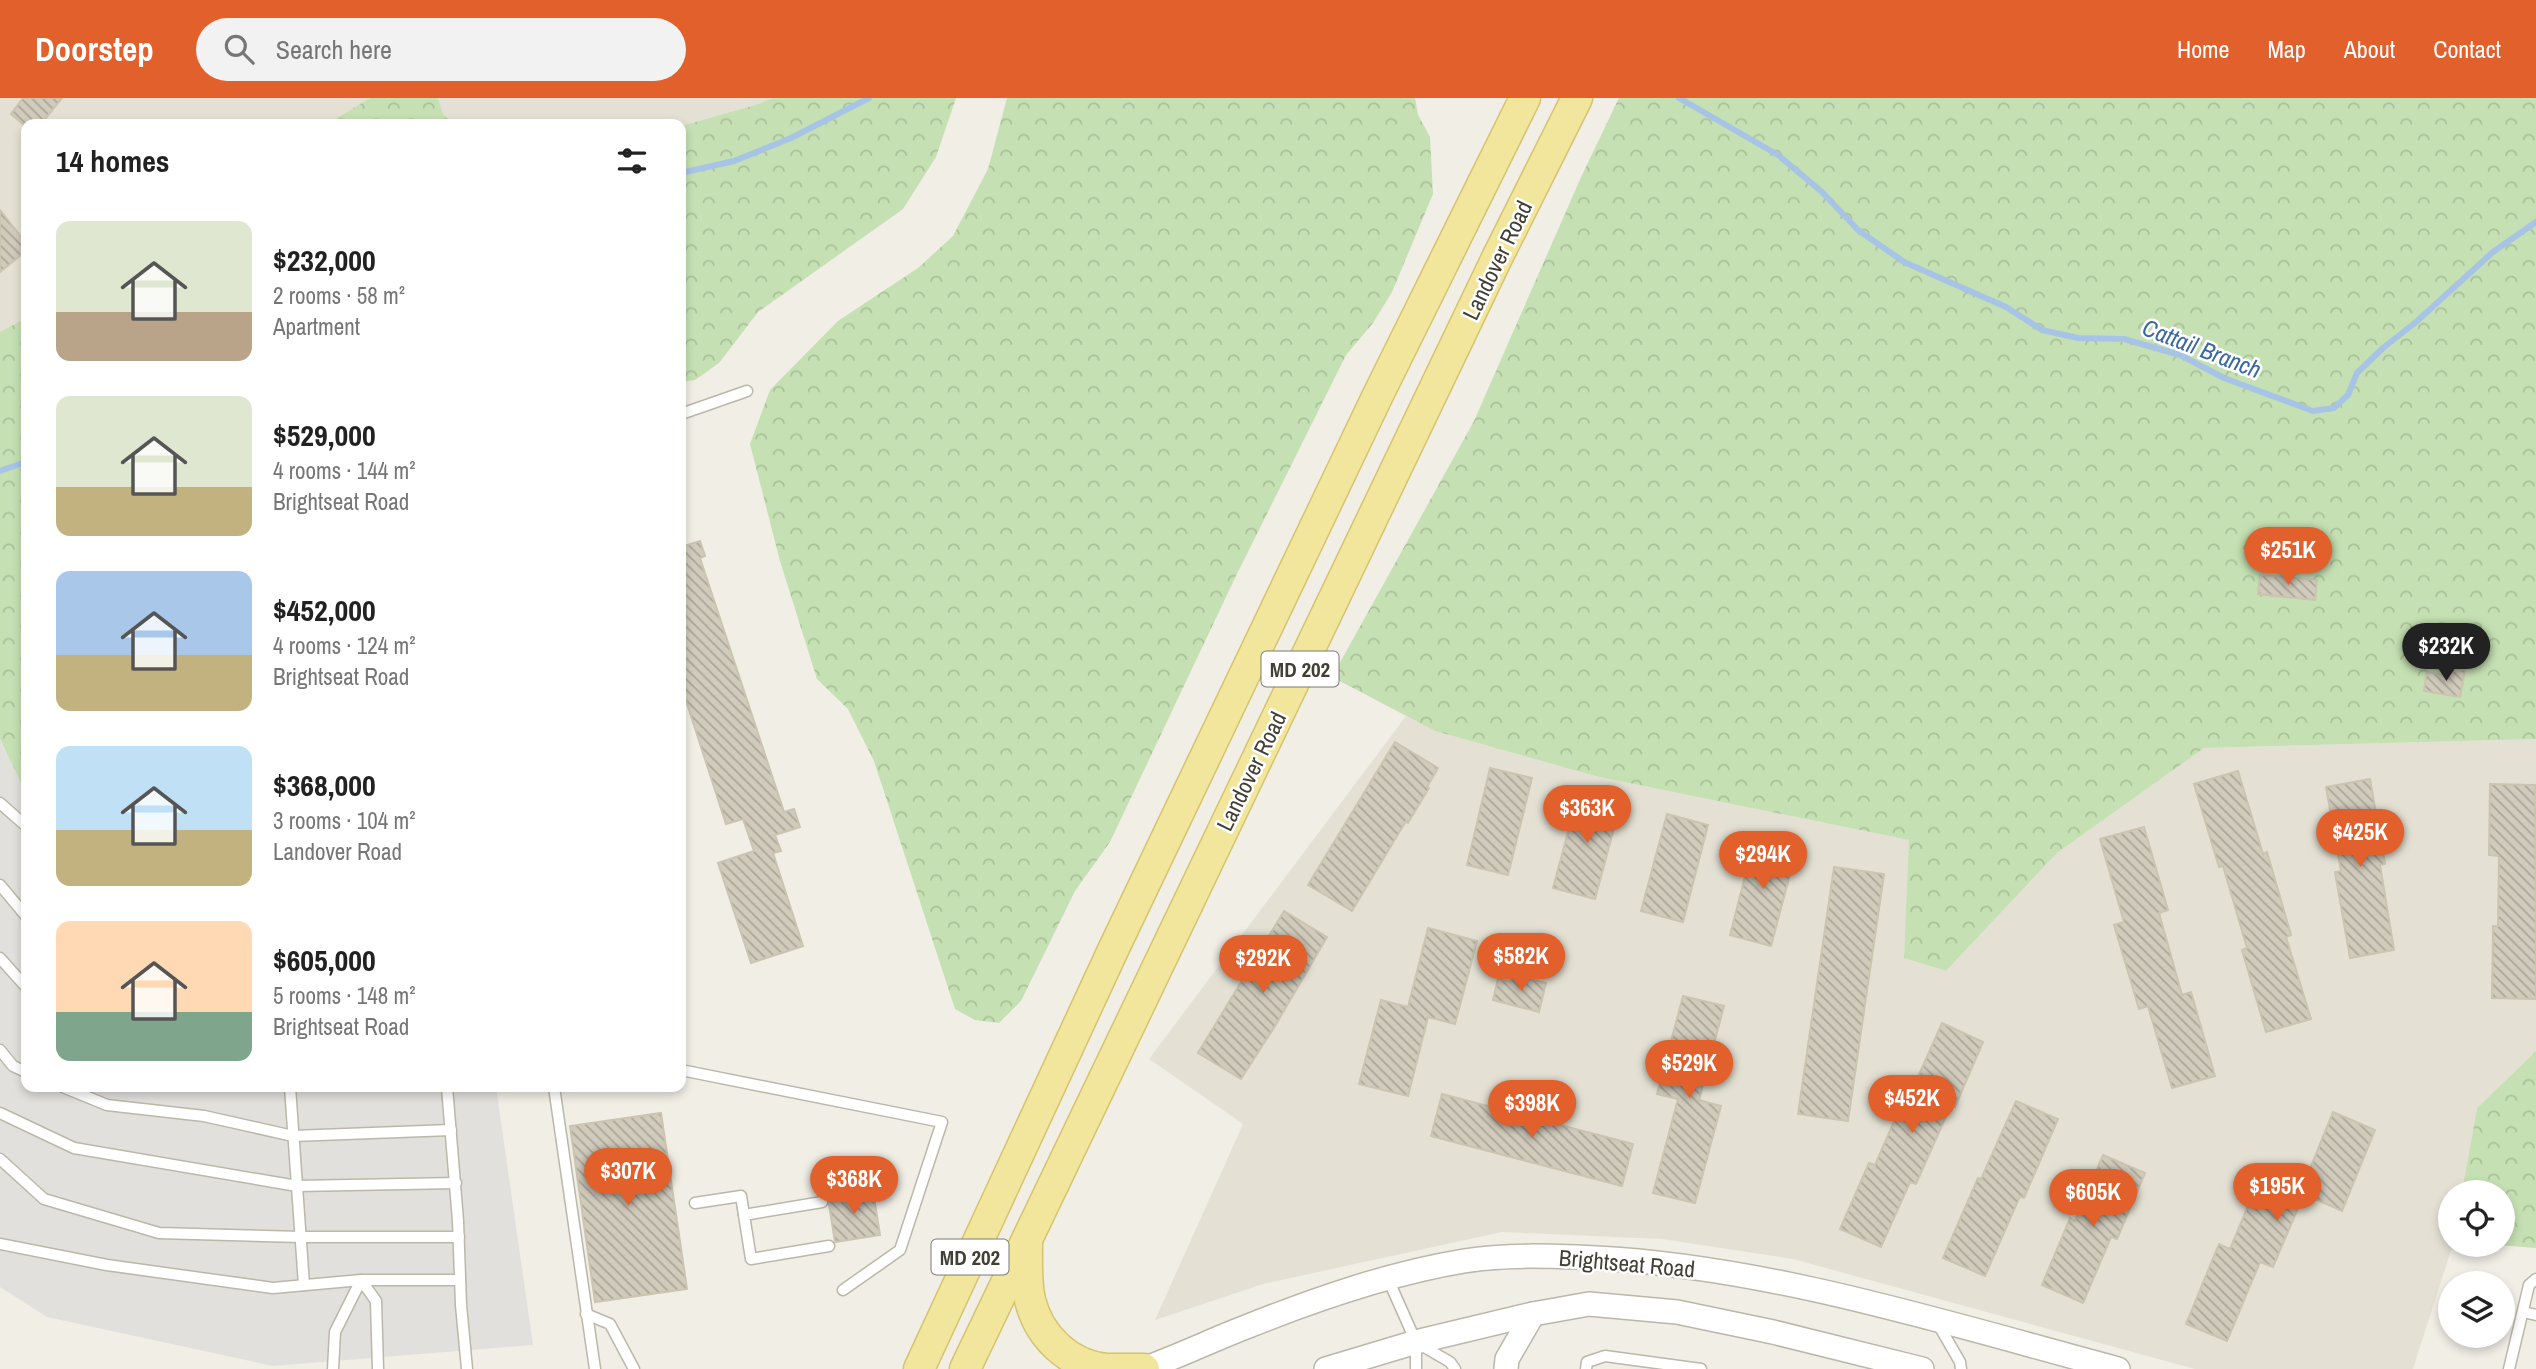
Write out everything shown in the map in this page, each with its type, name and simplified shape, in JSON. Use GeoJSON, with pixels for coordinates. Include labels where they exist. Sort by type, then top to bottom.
{"type":"FeatureCollection","features":[{"type":"Feature","properties":{"kind":"main road","name":"Landover Road"},"geometry":{"type":"LineString","coordinates":[[919,1369],[1132,911],[1377,397],[1525,98]]}},
{"type":"Feature","properties":{"kind":"main road","name":"Landover Road"},"geometry":{"type":"LineString","coordinates":[[965,1369],[1576,98]]}},
{"type":"Feature","properties":{"kind":"main road"},"geometry":{"type":"LineString","coordinates":[[1027,1240],[1030,1298],[1035,1317],[1059,1349],[1082,1363],[1106,1369],[1144,1369]]}},
{"type":"Feature","properties":{"kind":"street","name":"Brightseat Road"},"geometry":{"type":"LineString","coordinates":[[1144,1369],[1250,1325],[1388,1279],[1464,1261],[1511,1256],[1662,1262],[1782,1284],[2118,1369]]}},
{"type":"Feature","properties":{"kind":"street","name":"Brightseat Road"},"geometry":{"type":"LineString","coordinates":[[1326,1369],[1416,1342],[1533,1314],[1590,1304],[1677,1312],[1773,1332],[1922,1369]]}},
{"type":"Feature","properties":{"kind":"street"},"geometry":{"type":"LineString","coordinates":[[1506,1369],[1507,1359],[1533,1314]]}},
{"type":"Feature","properties":{"kind":"lane"},"geometry":{"type":"LineString","coordinates":[[686,412],[747,391]]}},
{"type":"Feature","properties":{"kind":"lane"},"geometry":{"type":"LineString","coordinates":[[0,803],[21,822]]}},
{"type":"Feature","properties":{"kind":"lane"},"geometry":{"type":"LineString","coordinates":[[0,885],[21,910]]}},
{"type":"Feature","properties":{"kind":"lane"},"geometry":{"type":"LineString","coordinates":[[0,958],[21,981]]}},
{"type":"Feature","properties":{"kind":"lane"},"geometry":{"type":"LineString","coordinates":[[0,1050],[13,1066],[21,1070]]}},
{"type":"Feature","properties":{"kind":"lane"},"geometry":{"type":"LineString","coordinates":[[686,1071],[942,1122],[900,1250],[843,1290]]}},
{"type":"Feature","properties":{"kind":"lane"},"geometry":{"type":"LineString","coordinates":[[75,1092],[107,1105],[204,1116],[293,1136],[451,1130]]}},
{"type":"Feature","properties":{"kind":"lane"},"geometry":{"type":"LineString","coordinates":[[290,1092],[304,1285]]}},
{"type":"Feature","properties":{"kind":"lane"},"geometry":{"type":"LineString","coordinates":[[447,1092],[456,1183],[467,1369]]}},
{"type":"Feature","properties":{"kind":"lane"},"geometry":{"type":"LineString","coordinates":[[555,1092],[595,1369]]}},
{"type":"Feature","properties":{"kind":"lane"},"geometry":{"type":"LineString","coordinates":[[0,1113],[74,1148],[297,1186],[456,1183]]}},
{"type":"Feature","properties":{"kind":"lane"},"geometry":{"type":"LineString","coordinates":[[0,1159],[44,1199],[159,1233],[301,1237],[459,1237]]}},
{"type":"Feature","properties":{"kind":"lane"},"geometry":{"type":"LineString","coordinates":[[695,1203],[741,1196],[751,1259],[829,1246]]}},
{"type":"Feature","properties":{"kind":"lane"},"geometry":{"type":"LineString","coordinates":[[744,1215],[822,1202]]}},
{"type":"Feature","properties":{"kind":"lane"},"geometry":{"type":"LineString","coordinates":[[0,1244],[107,1265],[273,1288],[361,1280],[460,1280]]}},
{"type":"Feature","properties":{"kind":"lane"},"geometry":{"type":"LineString","coordinates":[[1388,1279],[1416,1342],[1416,1369]]}},
{"type":"Feature","properties":{"kind":"lane"},"geometry":{"type":"LineString","coordinates":[[2509,1369],[2529,1285],[2536,1279]]}},
{"type":"Feature","properties":{"kind":"lane"},"geometry":{"type":"LineString","coordinates":[[333,1369],[335,1332],[361,1280]]}},
{"type":"Feature","properties":{"kind":"lane"},"geometry":{"type":"LineString","coordinates":[[361,1280],[376,1301],[378,1369]]}},
{"type":"Feature","properties":{"kind":"lane"},"geometry":{"type":"LineString","coordinates":[[2523,1312],[2536,1315]]}},
{"type":"Feature","properties":{"kind":"lane"},"geometry":{"type":"LineString","coordinates":[[586,1314],[610,1324],[634,1369]]}},
{"type":"Feature","properties":{"kind":"lane"},"geometry":{"type":"LineString","coordinates":[[1936,1321],[1949,1340],[1961,1369]]}},
{"type":"Feature","properties":{"kind":"lane"},"geometry":{"type":"LineString","coordinates":[[1416,1342],[1450,1362],[1455,1369]]}},
{"type":"Feature","properties":{"kind":"lane"},"geometry":{"type":"LineString","coordinates":[[1586,1369],[1587,1362],[1605,1356],[1702,1369]]}},
{"type":"Feature","properties":{"kind":"shaded area"},"geometry":{"type":"Polygon","coordinates":[[[0,98],[370,98],[335,119],[21,119],[21,321],[0,332],[0,98]]]}},
{"type":"Feature","properties":{"kind":"shaded area"},"geometry":{"type":"Polygon","coordinates":[[[438,98],[773,98],[686,125],[686,119],[448,119],[443,114],[438,98]]]}},
{"type":"Feature","properties":{"kind":"shaded area"},"geometry":{"type":"Polygon","coordinates":[[[1406,716],[1435,731],[1595,776],[1910,840],[1904,958],[1946,971],[2057,853],[2204,748],[2536,739],[2536,1051],[2477,1108],[2464,1180],[2438,1180],[2438,1257],[2449,1257],[2444,1271],[2438,1271],[2438,1291],[2413,1369],[2195,1369],[1793,1259],[1662,1239],[1502,1232],[1263,1284],[1155,1320],[1243,1124],[1149,1059],[1406,716]]]}},
{"type":"Feature","properties":{"kind":"shaded area"},"geometry":{"type":"Polygon","coordinates":[[[0,739],[21,783],[21,1092],[497,1092],[533,1345],[273,1366],[47,1317],[0,1287],[0,739]]]}},
{"type":"Feature","properties":{"kind":"green space"},"geometry":{"type":"Polygon","coordinates":[[[370,98],[438,98],[443,114],[448,119],[335,119],[370,98]]]}},
{"type":"Feature","properties":{"kind":"green space"},"geometry":{"type":"Polygon","coordinates":[[[773,98],[956,98],[936,157],[903,209],[758,312],[719,363],[695,380],[686,381],[686,125],[773,98]]]}},
{"type":"Feature","properties":{"kind":"green space"},"geometry":{"type":"Polygon","coordinates":[[[1007,98],[1415,98],[1418,115],[1430,137],[1433,194],[1392,292],[1373,323],[1346,355],[1234,580],[1110,842],[1075,891],[1021,1001],[999,1023],[975,1020],[955,1009],[874,761],[848,709],[817,679],[780,561],[750,444],[770,390],[838,321],[918,268],[953,236],[988,169],[1007,98]]]}},
{"type":"Feature","properties":{"kind":"green space"},"geometry":{"type":"Polygon","coordinates":[[[1619,98],[2536,98],[2536,739],[2204,748],[2057,853],[1946,971],[1904,958],[1909,840],[1595,776],[1435,731],[1332,677],[1474,421],[1582,175],[1619,98]]]}},
{"type":"Feature","properties":{"kind":"green space"},"geometry":{"type":"Polygon","coordinates":[[[21,321],[21,783],[0,739],[0,332],[21,321]]]}},
{"type":"Feature","properties":{"kind":"green space"},"geometry":{"type":"Polygon","coordinates":[[[2536,1051],[2536,1248],[2515,1246],[2515,1180],[2464,1180],[2477,1108],[2536,1051]]]}},
{"type":"Feature","properties":{"kind":"building"},"geometry":{"type":"Polygon","coordinates":[[[23,98],[62,98],[45,119],[21,119],[21,122],[11,114],[23,98]]]}},
{"type":"Feature","properties":{"kind":"building"},"geometry":{"type":"Polygon","coordinates":[[[0,210],[21,237],[21,255],[0,272],[0,210]]]}},
{"type":"Feature","properties":{"kind":"building"},"geometry":{"type":"Polygon","coordinates":[[[700,541],[705,556],[700,558],[784,812],[794,809],[800,827],[775,835],[781,851],[773,853],[803,946],[751,963],[718,863],[754,851],[743,819],[726,824],[686,700],[686,545],[700,541]]]}},
{"type":"Feature","properties":{"kind":"building"},"geometry":{"type":"Polygon","coordinates":[[[2260,575],[2317,580],[2315,600],[2258,594],[2260,575]]]}},
{"type":"Feature","properties":{"kind":"building"},"geometry":{"type":"Polygon","coordinates":[[[2449,667],[2465,670],[2460,697],[2424,691],[2427,672],[2448,676],[2449,667]]]}},
{"type":"Feature","properties":{"kind":"building"},"geometry":{"type":"Polygon","coordinates":[[[1395,742],[1438,768],[1408,823],[1406,821],[1352,911],[1308,885],[1395,742]]]}},
{"type":"Feature","properties":{"kind":"building"},"geometry":{"type":"Polygon","coordinates":[[[1490,768],[1532,778],[1508,875],[1467,865],[1490,768]]]}},
{"type":"Feature","properties":{"kind":"building"},"geometry":{"type":"Polygon","coordinates":[[[2238,771],[2263,854],[2267,852],[2291,935],[2286,937],[2311,1019],[2266,1032],[2242,950],[2247,948],[2223,866],[2219,867],[2194,784],[2238,771]]]}},
{"type":"Feature","properties":{"kind":"building"},"geometry":{"type":"Polygon","coordinates":[[[2370,779],[2385,864],[2380,865],[2394,950],[2350,958],[2335,872],[2341,871],[2326,787],[2370,779]]]}},
{"type":"Feature","properties":{"kind":"building"},"geometry":{"type":"Polygon","coordinates":[[[2490,784],[2535,785],[2536,999],[2492,998],[2493,926],[2498,926],[2499,856],[2489,855],[2490,784]]]}},
{"type":"Feature","properties":{"kind":"building"},"geometry":{"type":"Polygon","coordinates":[[[1579,791],[1621,802],[1595,899],[1553,888],[1579,791]]]}},
{"type":"Feature","properties":{"kind":"building"},"geometry":{"type":"Polygon","coordinates":[[[1667,814],[1708,825],[1683,922],[1641,911],[1667,814]]]}},
{"type":"Feature","properties":{"kind":"building"},"geometry":{"type":"Polygon","coordinates":[[[2144,827],[2168,910],[2159,913],[2182,995],[2191,992],[2215,1076],[2172,1088],[2148,1006],[2139,1009],[2114,925],[2124,922],[2100,839],[2144,827]]]}},
{"type":"Feature","properties":{"kind":"building"},"geometry":{"type":"Polygon","coordinates":[[[1755,837],[1797,848],[1771,946],[1730,935],[1755,837]]]}},
{"type":"Feature","properties":{"kind":"building"},"geometry":{"type":"Polygon","coordinates":[[[1834,867],[1884,874],[1848,1121],[1798,1114],[1834,867]]]}},
{"type":"Feature","properties":{"kind":"building"},"geometry":{"type":"Polygon","coordinates":[[[1284,911],[1327,937],[1241,1079],[1198,1053],[1284,911]]]}},
{"type":"Feature","properties":{"kind":"building"},"geometry":{"type":"Polygon","coordinates":[[[1428,928],[1477,941],[1455,1024],[1428,1017],[1408,1096],[1359,1084],[1381,1000],[1408,1007],[1428,928]]]}},
{"type":"Feature","properties":{"kind":"building"},"geometry":{"type":"Polygon","coordinates":[[[1522,977],[1546,983],[1539,1012],[1493,1000],[1498,979],[1511,982],[1511,979],[1522,981],[1522,977]]]}},
{"type":"Feature","properties":{"kind":"building"},"geometry":{"type":"Polygon","coordinates":[[[1683,996],[1724,1006],[1699,1100],[1721,1106],[1695,1203],[1653,1193],[1678,1099],[1657,1094],[1683,996]]]}},
{"type":"Feature","properties":{"kind":"building"},"geometry":{"type":"Polygon","coordinates":[[[1942,1023],[1983,1042],[1955,1107],[1951,1105],[1916,1184],[1910,1182],[1881,1247],[1840,1229],[1869,1163],[1875,1165],[1909,1087],[1913,1088],[1942,1023]]]}},
{"type":"Feature","properties":{"kind":"building"},"geometry":{"type":"Polygon","coordinates":[[[1442,1094],[1633,1144],[1622,1186],[1431,1136],[1442,1094]]]}},
{"type":"Feature","properties":{"kind":"building"},"geometry":{"type":"Polygon","coordinates":[[[2016,1101],[2058,1119],[2024,1198],[2020,1196],[1985,1276],[1943,1258],[2016,1101]]]}},
{"type":"Feature","properties":{"kind":"building"},"geometry":{"type":"Polygon","coordinates":[[[2333,1112],[2375,1130],[2342,1211],[2304,1194],[2273,1267],[2260,1262],[2227,1341],[2186,1324],[2219,1244],[2230,1249],[2263,1170],[2303,1186],[2333,1112]]]}},
{"type":"Feature","properties":{"kind":"building"},"geometry":{"type":"Polygon","coordinates":[[[661,1113],[687,1289],[595,1302],[570,1126],[661,1113]]]}},
{"type":"Feature","properties":{"kind":"building"},"geometry":{"type":"Polygon","coordinates":[[[2103,1155],[2145,1173],[2117,1239],[2111,1237],[2083,1303],[2042,1285],[2070,1218],[2075,1221],[2103,1155]]]}},
{"type":"Feature","properties":{"kind":"building"},"geometry":{"type":"Polygon","coordinates":[[[873,1191],[880,1235],[835,1242],[828,1198],[873,1191]]]}},
{"type":"Feature","properties":{"kind":"waterway"},"geometry":{"type":"LineString","coordinates":[[686,172],[734,161],[791,138],[869,98]]}},
{"type":"Feature","properties":{"kind":"waterway","name":"Cattail Branch"},"geometry":{"type":"LineString","coordinates":[[1679,98],[1778,155],[1822,192],[1858,230],[1904,262],[2006,307],[2042,330],[2078,338],[2124,339],[2180,355],[2224,378],[2313,411],[2334,408],[2348,395],[2357,373],[2383,348],[2416,322],[2493,252],[2536,222]]}},
{"type":"Feature","properties":{"kind":"waterway"},"geometry":{"type":"LineString","coordinates":[[0,471],[21,464]]}}]}
